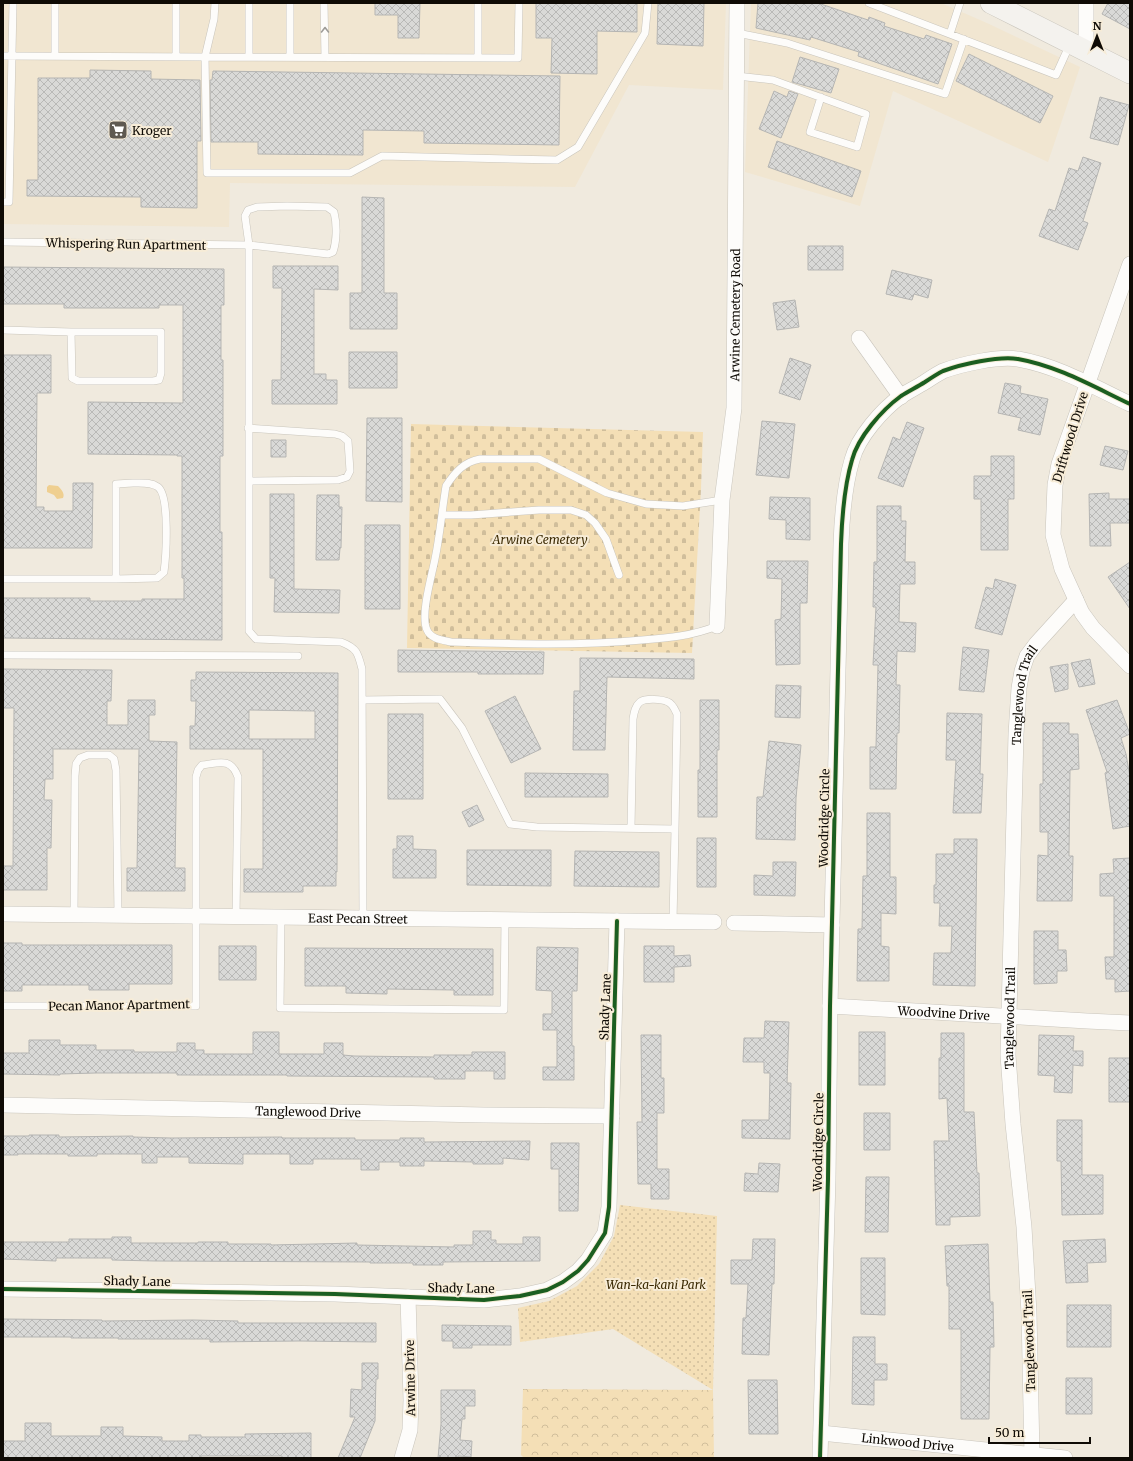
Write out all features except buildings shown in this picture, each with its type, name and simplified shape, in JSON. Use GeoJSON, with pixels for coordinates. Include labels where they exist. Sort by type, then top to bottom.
{"type":"FeatureCollection","features":[{"type":"Feature","properties":{"kind":"main road"},"geometry":{"type":"LineString","coordinates":[[992,3],[1130,73]]}},
{"type":"Feature","properties":{"kind":"street","name":"Arwine Cemetery Road"},"geometry":{"type":"LineString","coordinates":[[717,626],[722,500],[734,408],[737,3]]}},
{"type":"Feature","properties":{"kind":"street"},"geometry":{"type":"LineString","coordinates":[[1078,47],[1086,3]]}},
{"type":"Feature","properties":{"kind":"street","name":"Driftwood Drive"},"geometry":{"type":"LineString","coordinates":[[1130,264],[1059,464],[1055,485],[1053,535],[1062,569],[1082,613],[1093,628],[1130,666]]}},
{"type":"Feature","properties":{"kind":"street"},"geometry":{"type":"LineString","coordinates":[[859,338],[901,396]]}},
{"type":"Feature","properties":{"kind":"street","name":"Woodridge Circle"},"geometry":{"type":"LineString","coordinates":[[820,1458],[828,1179],[830,1006],[841,544],[843,502],[852,460],[856,448],[867,431],[901,396],[943,371],[982,361],[1000,359],[1018,360],[1062,371],[1130,404]]}},
{"type":"Feature","properties":{"kind":"street","name":"Tanglewood Trail"},"geometry":{"type":"LineString","coordinates":[[1032,1455],[1029,1305],[1024,1227],[1013,1124],[1008,1056],[1016,734],[1019,688],[1022,671],[1027,656],[1076,600]]}},
{"type":"Feature","properties":{"kind":"street","name":"East Pecan Street"},"geometry":{"type":"LineString","coordinates":[[3,914],[714,922]]}},
{"type":"Feature","properties":{"kind":"street","name":"Shady Lane"},"geometry":{"type":"LineString","coordinates":[[3,1289],[335,1294],[484,1300],[520,1296],[547,1290],[563,1282],[578,1271],[588,1260],[605,1233],[609,1207],[618,921]]}},
{"type":"Feature","properties":{"kind":"street"},"geometry":{"type":"LineString","coordinates":[[734,922],[832,925]]}},
{"type":"Feature","properties":{"kind":"street","name":"Woodvine Drive"},"geometry":{"type":"LineString","coordinates":[[830,1006],[1130,1023]]}},
{"type":"Feature","properties":{"kind":"street","name":"Tanglewood Drive"},"geometry":{"type":"LineString","coordinates":[[3,1105],[484,1115],[612,1116]]}},
{"type":"Feature","properties":{"kind":"street","name":"Arwine Drive"},"geometry":{"type":"LineString","coordinates":[[402,1458],[410,1430],[412,1400],[408,1297]]}},
{"type":"Feature","properties":{"kind":"street","name":"Linkwood Drive"},"geometry":{"type":"LineString","coordinates":[[821,1433],[1065,1458]]}},
{"type":"Feature","properties":{"kind":"lane"},"geometry":{"type":"LineString","coordinates":[[3,202],[9,202],[13,3]]}},
{"type":"Feature","properties":{"kind":"lane"},"geometry":{"type":"LineString","coordinates":[[55,3],[55,56]]}},
{"type":"Feature","properties":{"kind":"lane"},"geometry":{"type":"LineString","coordinates":[[176,3],[176,57]]}},
{"type":"Feature","properties":{"kind":"lane"},"geometry":{"type":"LineString","coordinates":[[214,3],[214,19],[205,57],[207,173],[350,173],[382,156],[558,160],[578,147],[645,33],[648,3]]}},
{"type":"Feature","properties":{"kind":"lane"},"geometry":{"type":"LineString","coordinates":[[249,3],[249,57]]}},
{"type":"Feature","properties":{"kind":"lane"},"geometry":{"type":"LineString","coordinates":[[290,3],[290,57]]}},
{"type":"Feature","properties":{"kind":"lane"},"geometry":{"type":"LineString","coordinates":[[324,3],[325,57]]}},
{"type":"Feature","properties":{"kind":"lane"},"geometry":{"type":"LineString","coordinates":[[478,3],[478,58]]}},
{"type":"Feature","properties":{"kind":"lane"},"geometry":{"type":"LineString","coordinates":[[3,56],[518,58],[519,3]]}},
{"type":"Feature","properties":{"kind":"lane"},"geometry":{"type":"LineString","coordinates":[[869,3],[1056,75],[1078,47]]}},
{"type":"Feature","properties":{"kind":"lane"},"geometry":{"type":"LineString","coordinates":[[950,34],[960,3]]}},
{"type":"Feature","properties":{"kind":"lane"},"geometry":{"type":"LineString","coordinates":[[737,33],[787,43],[945,94],[964,40]]}},
{"type":"Feature","properties":{"kind":"lane"},"geometry":{"type":"LineString","coordinates":[[737,76],[773,80],[821,97],[866,114],[857,146],[810,132],[821,97]]}},
{"type":"Feature","properties":{"kind":"lane","name":"Whispering Run Apartment"},"geometry":{"type":"LineString","coordinates":[[3,242],[249,245],[328,254],[333,252],[336,245],[336,218],[334,212],[327,207],[257,207],[248,210],[245,216],[249,245],[249,631],[256,639],[341,642],[352,646],[358,652],[362,669],[363,918]]}},
{"type":"Feature","properties":{"kind":"lane"},"geometry":{"type":"LineString","coordinates":[[3,330],[161,332],[162,373],[159,380],[78,381],[72,378],[70,332]]}},
{"type":"Feature","properties":{"kind":"lane"},"geometry":{"type":"LineString","coordinates":[[248,428],[335,434],[342,436],[348,441],[350,471],[347,477],[338,480],[250,481]]}},
{"type":"Feature","properties":{"kind":"lane"},"geometry":{"type":"LineString","coordinates":[[717,626],[700,633],[682,636],[618,642],[451,642],[435,638],[427,630],[425,614],[428,588],[435,559],[446,486],[464,464],[480,459],[539,459],[607,493],[646,504],[683,506],[722,500]]}},
{"type":"Feature","properties":{"kind":"lane"},"geometry":{"type":"LineString","coordinates":[[3,579],[116,579],[157,578],[164,572],[166,553],[165,515],[163,494],[159,488],[152,484],[116,484],[116,579]]}},
{"type":"Feature","properties":{"kind":"lane"},"geometry":{"type":"LineString","coordinates":[[442,515],[471,515],[539,510],[571,510],[586,515],[595,523],[606,539],[619,575]]}},
{"type":"Feature","properties":{"kind":"lane"},"geometry":{"type":"LineString","coordinates":[[3,655],[298,656]]}},
{"type":"Feature","properties":{"kind":"lane"},"geometry":{"type":"LineString","coordinates":[[362,700],[440,699],[462,728],[510,824],[537,827],[675,829]]}},
{"type":"Feature","properties":{"kind":"lane"},"geometry":{"type":"LineString","coordinates":[[631,828],[633,719],[638,704],[642,700],[668,702],[674,707],[677,714],[673,921]]}},
{"type":"Feature","properties":{"kind":"lane"},"geometry":{"type":"LineString","coordinates":[[74,915],[76,764],[80,758],[88,755],[109,755],[114,759],[116,770],[118,915]]}},
{"type":"Feature","properties":{"kind":"lane"},"geometry":{"type":"LineString","coordinates":[[196,916],[196,777],[198,770],[202,765],[223,762],[235,768],[238,777],[236,916]]}},
{"type":"Feature","properties":{"kind":"lane","name":"Pecan Manor Apartment"},"geometry":{"type":"LineString","coordinates":[[3,1006],[196,1006],[196,916]]}},
{"type":"Feature","properties":{"kind":"lane"},"geometry":{"type":"LineString","coordinates":[[281,917],[280,1008],[504,1010],[505,919]]}},
{"type":"Feature","properties":{"kind":"shaded area"},"geometry":{"type":"Polygon","coordinates":[[[3,3],[726,3],[723,90],[629,85],[575,187],[230,183],[229,227],[3,224],[3,3]]]}},
{"type":"Feature","properties":{"kind":"shaded area"},"geometry":{"type":"Polygon","coordinates":[[[751,3],[941,3],[1080,67],[1048,162],[893,91],[860,206],[745,172],[751,3]]]}},
{"type":"Feature","properties":{"kind":"shaded area"},"geometry":{"type":"Polygon","coordinates":[[[49,485],[58,486],[63,492],[63,498],[57,499],[54,495],[47,492],[47,487],[49,485]]]}},
{"type":"Feature","properties":{"kind":"green space","name":"Arwine Cemetery"},"geometry":{"type":"Polygon","coordinates":[[[411,424],[703,432],[692,653],[407,648],[411,424]]]}},
{"type":"Feature","properties":{"kind":"green space","name":"Wan-ka-kani Park"},"geometry":{"type":"Polygon","coordinates":[[[620,1205],[717,1216],[713,1390],[613,1329],[520,1342],[518,1308],[549,1301],[577,1286],[599,1264],[614,1236],[620,1205]]]}},
{"type":"Feature","properties":{"kind":"green space"},"geometry":{"type":"Polygon","coordinates":[[[523,1389],[713,1390],[714,1458],[524,1458],[521,1455],[523,1389]]]}},
{"type":"Feature","properties":{"kind":"cycle path"},"geometry":{"type":"LineString","coordinates":[[820,1458],[828,1179],[830,1006],[841,544],[844,502],[852,460],[855,451],[865,433],[879,416],[901,396],[943,371],[980,361],[1010,358],[1033,362],[1076,378],[1130,404]]}},
{"type":"Feature","properties":{"kind":"cycle path"},"geometry":{"type":"LineString","coordinates":[[3,1289],[335,1294],[484,1300],[520,1296],[547,1290],[563,1282],[578,1271],[588,1260],[605,1233],[609,1207],[617,921]]}},
{"type":"Feature","properties":{"kind":"place","name":"Kroger"},"geometry":{"type":"Point","coordinates":[118,130]}}]}
